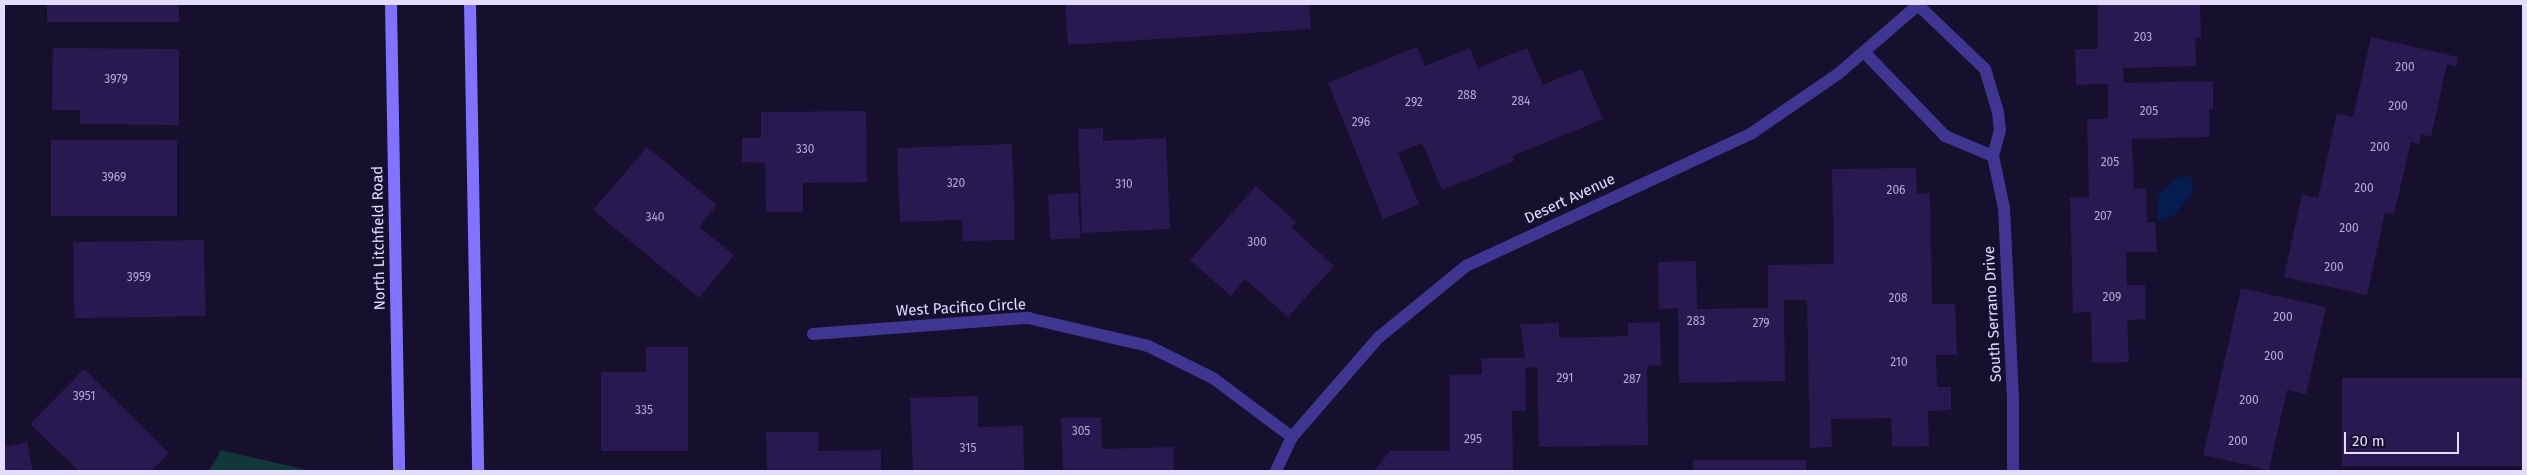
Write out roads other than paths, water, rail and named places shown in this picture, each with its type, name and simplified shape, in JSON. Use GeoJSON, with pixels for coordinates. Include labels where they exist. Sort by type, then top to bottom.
{"type":"FeatureCollection","features":[{"type":"Feature","properties":{"kind":"main road","name":"North Litchfield Road"},"geometry":{"type":"LineString","coordinates":[[391,4],[399,471]]}},
{"type":"Feature","properties":{"kind":"main road"},"geometry":{"type":"LineString","coordinates":[[470,4],[478,471]]}},
{"type":"Feature","properties":{"kind":"street","name":"Desert Avenue"},"geometry":{"type":"LineString","coordinates":[[1276,471],[1292,437],[1378,338],[1466,266],[1752,133],[1838,74],[1919,5]]}},
{"type":"Feature","properties":{"kind":"street","name":"South Serrano Drive"},"geometry":{"type":"LineString","coordinates":[[1919,5],[1985,69],[1993,91],[2000,130],[1993,156],[2004,208],[2013,396],[2013,471]]}},
{"type":"Feature","properties":{"kind":"street"},"geometry":{"type":"LineString","coordinates":[[1864,52],[1945,136],[1993,156]]}},
{"type":"Feature","properties":{"kind":"street","name":"West Pacifico Circle"},"geometry":{"type":"LineString","coordinates":[[813,334],[1028,318],[1148,346],[1213,378],[1292,437]]}},
{"type":"Feature","properties":{"kind":"water"},"geometry":{"type":"Polygon","coordinates":[[[2187,175],[2192,180],[2191,196],[2174,215],[2161,221],[2157,219],[2157,196],[2176,179],[2187,175]]]}}]}
